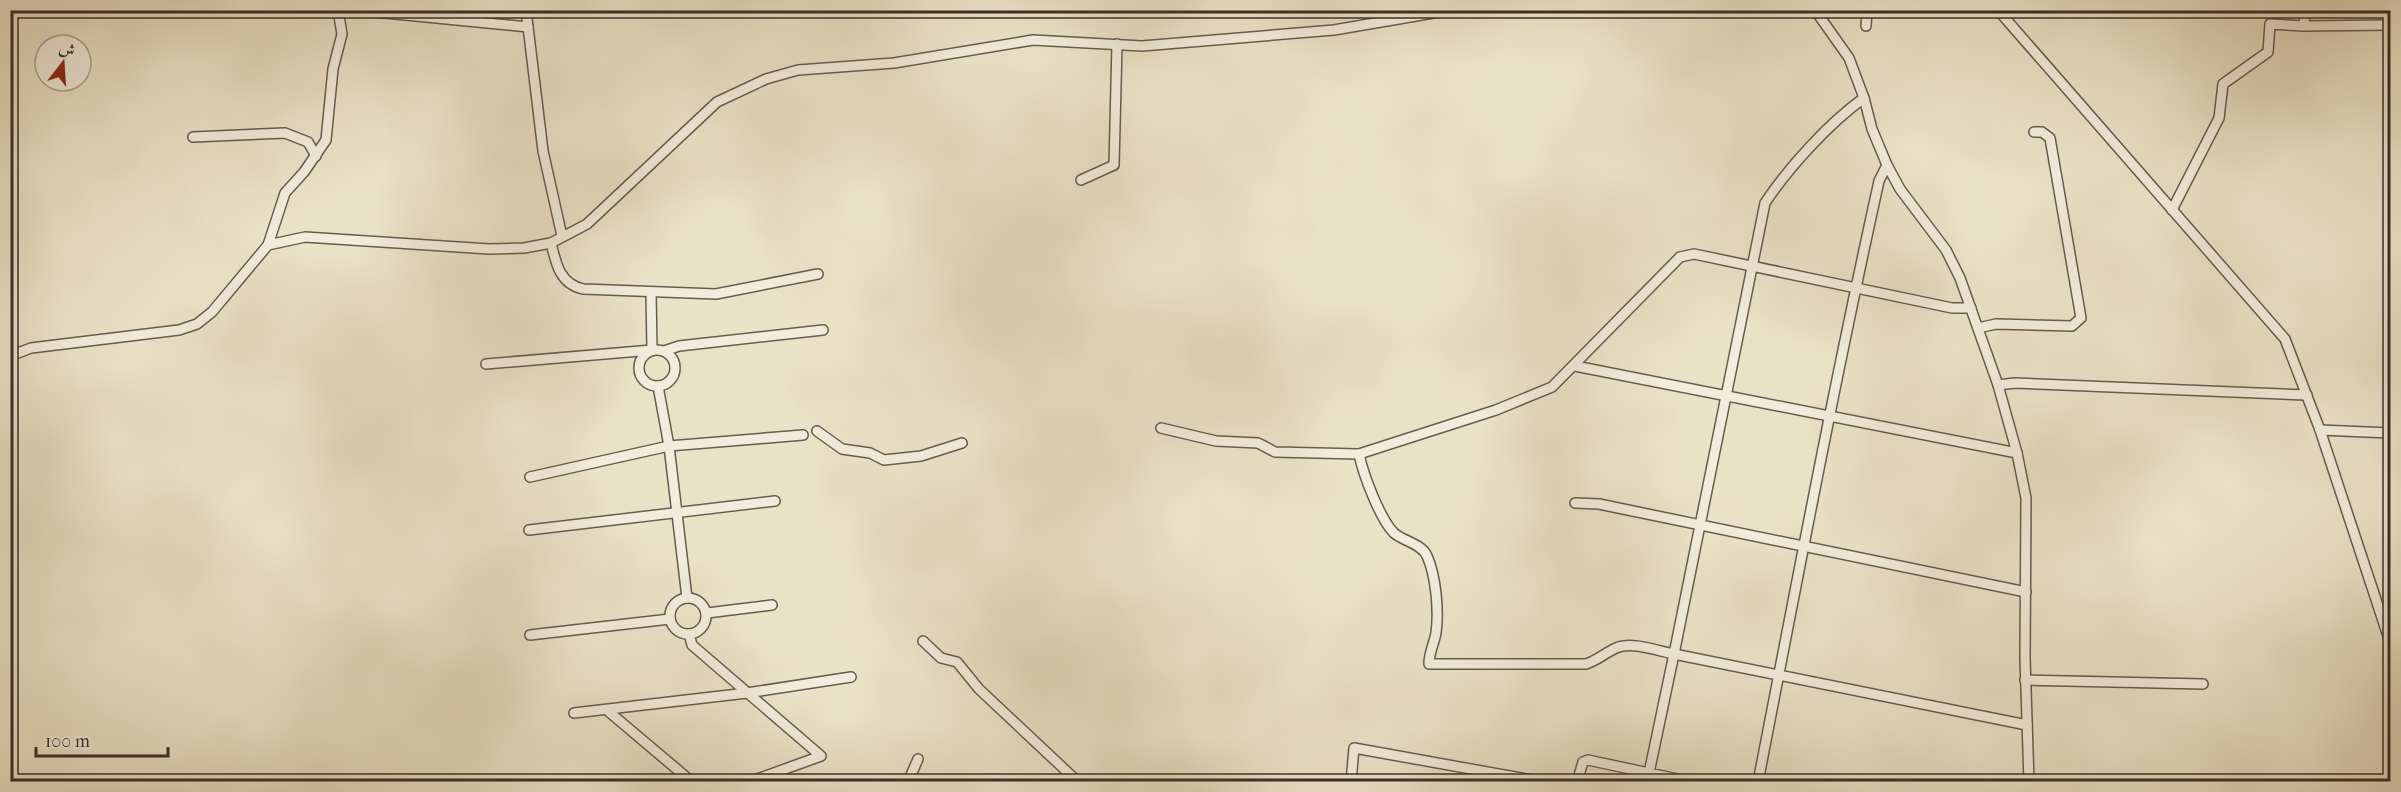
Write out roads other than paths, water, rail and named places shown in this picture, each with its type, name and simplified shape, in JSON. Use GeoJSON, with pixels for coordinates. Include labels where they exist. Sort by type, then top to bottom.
{"type":"FeatureCollection","features":[{"type":"Feature","properties":{"kind":"street"},"geometry":{"type":"LineString","coordinates":[[10,356],[30,348],[179,330],[197,324],[212,312],[268,245],[285,193],[316,156],[326,140],[333,69],[342,34],[338,10]]}},
{"type":"Feature","properties":{"kind":"street"},"geometry":{"type":"LineString","coordinates":[[354,10],[528,27]]}},
{"type":"Feature","properties":{"kind":"street"},"geometry":{"type":"LineString","coordinates":[[526,10],[543,151],[562,236]]}},
{"type":"Feature","properties":{"kind":"street"},"geometry":{"type":"LineString","coordinates":[[268,245],[305,237],[489,249],[524,248],[551,243],[587,224],[717,102],[766,79],[798,70],[894,63],[955,54],[992,44],[1033,40],[1142,46],[1322,31],[1405,15],[1451,10]]}},
{"type":"Feature","properties":{"kind":"street"},"geometry":{"type":"LineString","coordinates":[[1815,10],[1849,58],[1864,98],[1872,129],[1900,189],[1946,250],[1978,327],[1998,385],[2017,453],[2026,498],[2025,680],[2029,782]]}},
{"type":"Feature","properties":{"kind":"street"},"geometry":{"type":"LineString","coordinates":[[1866,26],[1867,10]]}},
{"type":"Feature","properties":{"kind":"street"},"geometry":{"type":"LineString","coordinates":[[1998,10],[2285,339],[2320,430],[2391,642]]}},
{"type":"Feature","properties":{"kind":"street"},"geometry":{"type":"LineString","coordinates":[[2304,26],[2305,10]]}},
{"type":"Feature","properties":{"kind":"street"},"geometry":{"type":"LineString","coordinates":[[2172,210],[2219,118],[2223,84],[2268,52],[2270,24],[2391,25]]}},
{"type":"Feature","properties":{"kind":"street"},"geometry":{"type":"LineString","coordinates":[[1081,180],[1114,165],[1117,44]]}},
{"type":"Feature","properties":{"kind":"street"},"geometry":{"type":"LineString","coordinates":[[1649,773],[1765,202],[1777,185],[1848,110],[1864,98]]}},
{"type":"Feature","properties":{"kind":"street"},"geometry":{"type":"LineString","coordinates":[[1978,327],[1996,324],[2072,326],[2081,318],[2050,138],[2042,132],[2034,132]]}},
{"type":"Feature","properties":{"kind":"street"},"geometry":{"type":"LineString","coordinates":[[193,137],[285,134],[308,142],[316,156]]}},
{"type":"Feature","properties":{"kind":"street"},"geometry":{"type":"LineString","coordinates":[[1758,782],[1806,546],[1828,417],[1878,181],[1887,165]]}},
{"type":"Feature","properties":{"kind":"street"},"geometry":{"type":"LineString","coordinates":[[551,243],[557,267],[573,287],[716,294],[818,274]]}},
{"type":"Feature","properties":{"kind":"street"},"geometry":{"type":"LineString","coordinates":[[1161,428],[1215,441],[1258,443],[1275,452],[1359,454],[1496,410],[1552,387],[1680,257],[1694,254],[1856,286],[1952,308],[1971,308]]}},
{"type":"Feature","properties":{"kind":"street"},"geometry":{"type":"LineString","coordinates":[[651,292],[652,350]]}},
{"type":"Feature","properties":{"kind":"street"},"geometry":{"type":"LineString","coordinates":[[486,364],[652,350],[664,351],[679,346],[823,330]]}},
{"type":"Feature","properties":{"kind":"street"},"geometry":{"type":"LineString","coordinates":[[652,350],[642,357],[639,368],[647,383],[658,386],[669,382],[675,371],[673,359],[664,351]]}},
{"type":"Feature","properties":{"kind":"street"},"geometry":{"type":"LineString","coordinates":[[1575,366],[2017,453]]}},
{"type":"Feature","properties":{"kind":"street"},"geometry":{"type":"LineString","coordinates":[[1998,385],[2015,382],[2307,395]]}},
{"type":"Feature","properties":{"kind":"street"},"geometry":{"type":"LineString","coordinates":[[658,386],[669,446],[687,598]]}},
{"type":"Feature","properties":{"kind":"street"},"geometry":{"type":"LineString","coordinates":[[2320,430],[2391,433]]}},
{"type":"Feature","properties":{"kind":"street"},"geometry":{"type":"LineString","coordinates":[[817,431],[842,449],[870,453],[884,460],[921,456],[962,443]]}},
{"type":"Feature","properties":{"kind":"street"},"geometry":{"type":"LineString","coordinates":[[530,477],[669,446],[803,435]]}},
{"type":"Feature","properties":{"kind":"street"},"geometry":{"type":"LineString","coordinates":[[1359,454],[1364,476],[1392,531],[1402,540],[1424,550],[1428,557],[1435,594],[1436,634],[1429,650],[1428,664],[1586,664],[1598,660],[1618,647],[1630,646],[2027,725]]}},
{"type":"Feature","properties":{"kind":"street"},"geometry":{"type":"LineString","coordinates":[[529,530],[775,501]]}},
{"type":"Feature","properties":{"kind":"street"},"geometry":{"type":"LineString","coordinates":[[1575,503],[1599,504],[2026,592]]}},
{"type":"Feature","properties":{"kind":"street"},"geometry":{"type":"LineString","coordinates":[[687,598],[700,602],[707,613],[700,630],[689,634],[678,631],[670,619],[673,605],[687,598]]}},
{"type":"Feature","properties":{"kind":"street"},"geometry":{"type":"LineString","coordinates":[[707,613],[772,605]]}},
{"type":"Feature","properties":{"kind":"street"},"geometry":{"type":"LineString","coordinates":[[530,635],[670,619]]}},
{"type":"Feature","properties":{"kind":"street"},"geometry":{"type":"LineString","coordinates":[[689,634],[692,645],[821,756],[748,782]]}},
{"type":"Feature","properties":{"kind":"street"},"geometry":{"type":"LineString","coordinates":[[923,641],[941,658],[957,662],[980,689],[1078,782]]}},
{"type":"Feature","properties":{"kind":"street"},"geometry":{"type":"LineString","coordinates":[[573,713],[608,711],[747,693],[851,677]]}},
{"type":"Feature","properties":{"kind":"street"},"geometry":{"type":"LineString","coordinates":[[2025,680],[2203,684]]}},
{"type":"Feature","properties":{"kind":"street"},"geometry":{"type":"LineString","coordinates":[[608,711],[692,782]]}},
{"type":"Feature","properties":{"kind":"street"},"geometry":{"type":"LineString","coordinates":[[1351,782],[1354,748],[1543,782]]}},
{"type":"Feature","properties":{"kind":"street"},"geometry":{"type":"LineString","coordinates":[[908,782],[918,759]]}},
{"type":"Feature","properties":{"kind":"street"},"geometry":{"type":"LineString","coordinates":[[1578,782],[1583,762],[1588,760],[1692,782]]}}]}
